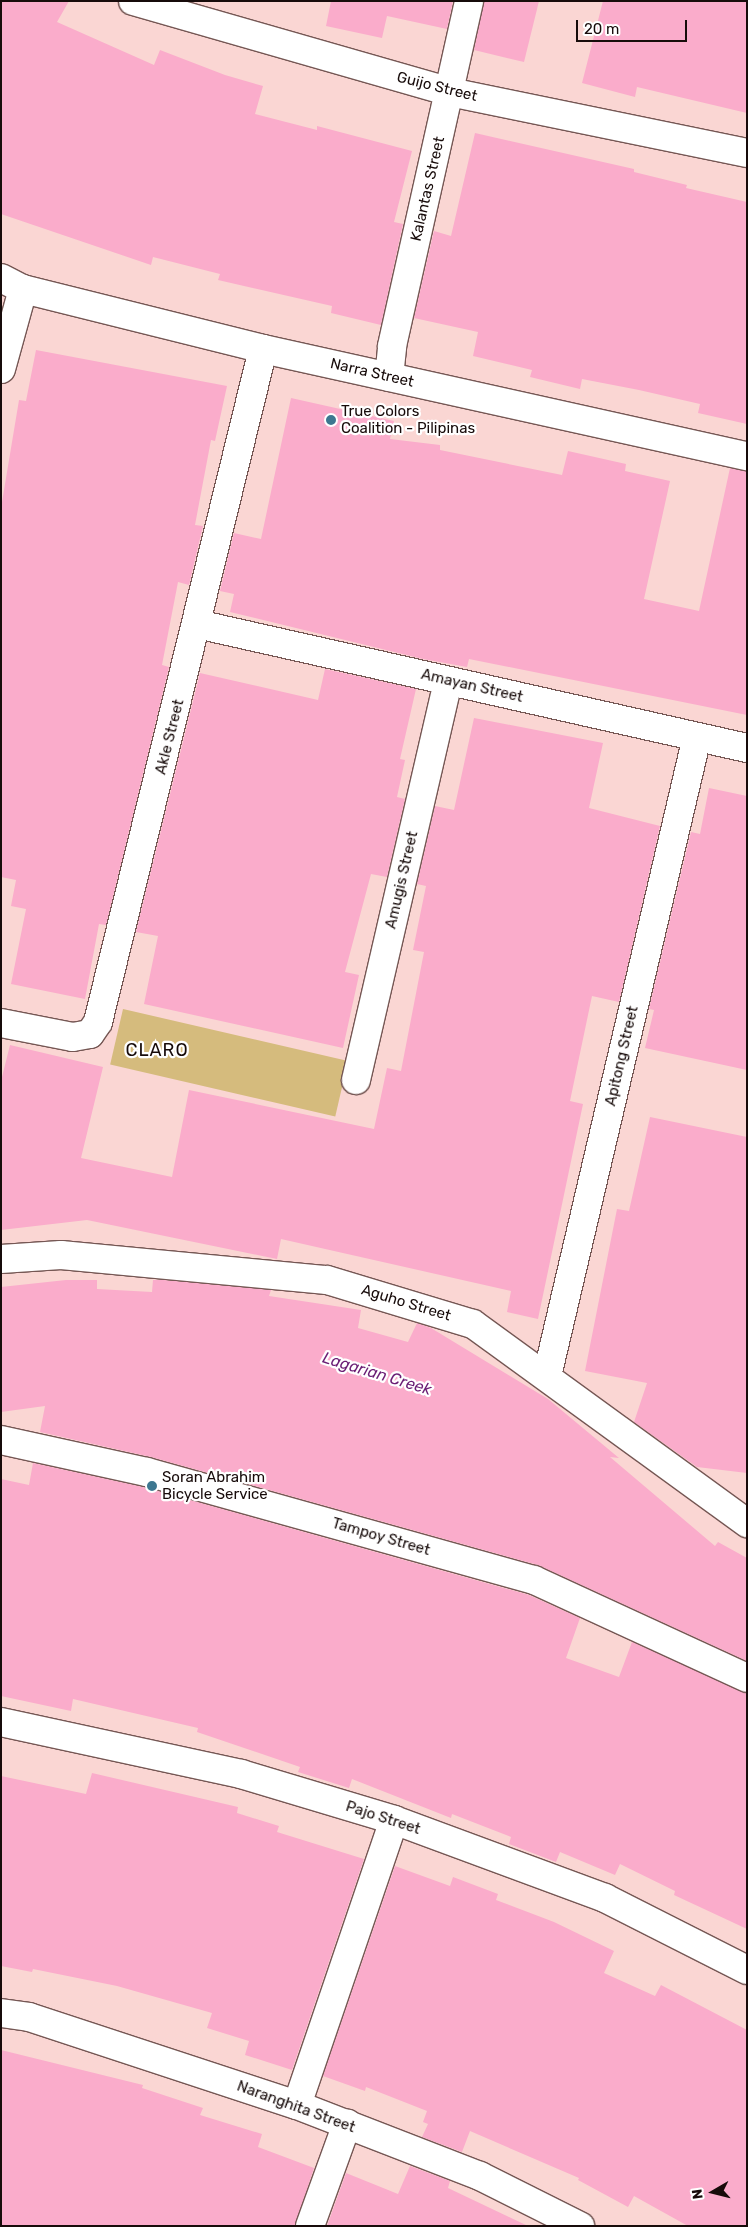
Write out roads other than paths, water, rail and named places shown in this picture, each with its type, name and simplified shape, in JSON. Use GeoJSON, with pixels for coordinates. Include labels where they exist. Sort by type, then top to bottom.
{"type":"FeatureCollection","features":[{"type":"Feature","properties":{"kind":"street","name":"Guijo Street"},"geometry":{"type":"LineString","coordinates":[[133,1],[450,92],[747,153]]}},
{"type":"Feature","properties":{"kind":"street","name":"Kalantas Street"},"geometry":{"type":"LineString","coordinates":[[389,377],[392,346],[469,1]]}},
{"type":"Feature","properties":{"kind":"street","name":"Narra Street"},"geometry":{"type":"LineString","coordinates":[[12,283],[263,349],[747,456]]}},
{"type":"Feature","properties":{"kind":"street"},"geometry":{"type":"LineString","coordinates":[[1,369],[12,283]]}},
{"type":"Feature","properties":{"kind":"street","name":"Akle Street"},"geometry":{"type":"LineString","coordinates":[[1,1023],[73,1037],[90,1034],[98,1022],[263,349]]}},
{"type":"Feature","properties":{"kind":"street","name":"Amayan Street"},"geometry":{"type":"LineString","coordinates":[[197,624],[747,748]]}},
{"type":"Feature","properties":{"kind":"street","name":"Amugis Street"},"geometry":{"type":"LineString","coordinates":[[356,1080],[448,681]]}},
{"type":"Feature","properties":{"kind":"street","name":"Apitong Street"},"geometry":{"type":"LineString","coordinates":[[547,1376],[697,737]]}},
{"type":"Feature","properties":{"kind":"street","name":"Aguho Street"},"geometry":{"type":"LineString","coordinates":[[1,1259],[61,1255],[327,1280],[473,1324],[747,1523]]}},
{"type":"Feature","properties":{"kind":"street","name":"Tampoy Street"},"geometry":{"type":"LineString","coordinates":[[1,1440],[147,1472],[534,1580],[747,1678]]}},
{"type":"Feature","properties":{"kind":"street","name":"Pajo Street"},"geometry":{"type":"LineString","coordinates":[[1,1722],[241,1774],[394,1820],[605,1898],[747,1970]]}},
{"type":"Feature","properties":{"kind":"street"},"geometry":{"type":"LineString","coordinates":[[297,2105],[394,1820]]}},
{"type":"Feature","properties":{"kind":"street","name":"Naranghita Street"},"geometry":{"type":"LineString","coordinates":[[1,2013],[28,2017],[297,2105],[480,2176],[580,2226]]}},
{"type":"Feature","properties":{"kind":"street"},"geometry":{"type":"LineString","coordinates":[[310,2226],[347,2124]]}},
{"type":"Feature","properties":{"kind":"place","name":"True Colors Coalition - Pilipinas"},"geometry":{"type":"Point","coordinates":[331,420]}},
{"type":"Feature","properties":{"kind":"place","name":"Soran Abrahim Bicycle Service"},"geometry":{"type":"Point","coordinates":[152,1486]}},
{"type":"Feature","properties":{"kind":"district","name":"CLARO"},"geometry":{"type":"Point","coordinates":[157,1050]}},
{"type":"Feature","properties":{"kind":"water label","name":"Lagarian Creek"},"geometry":{"type":"Point","coordinates":[377,1374]}}]}
